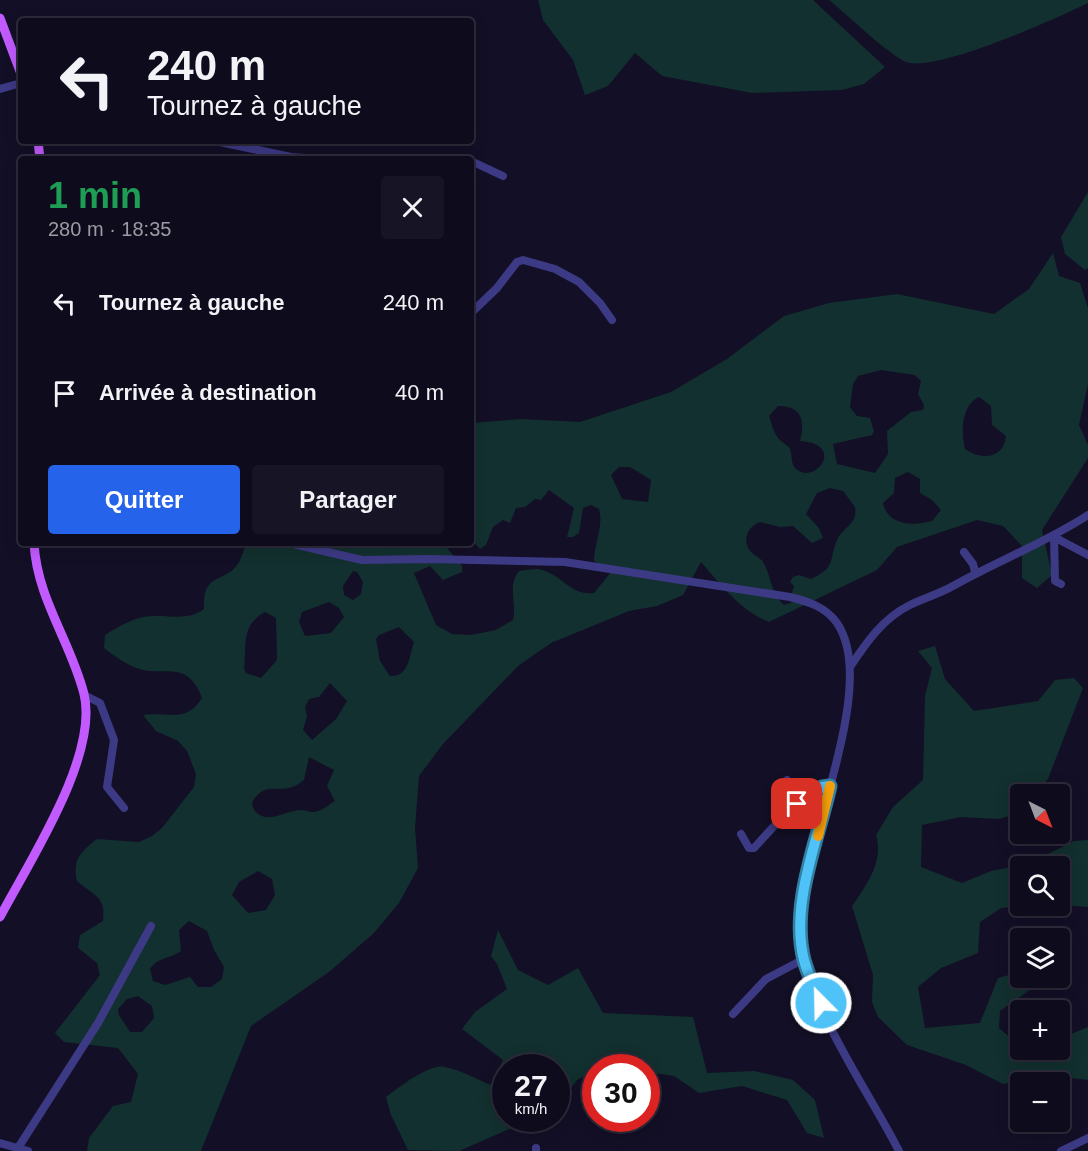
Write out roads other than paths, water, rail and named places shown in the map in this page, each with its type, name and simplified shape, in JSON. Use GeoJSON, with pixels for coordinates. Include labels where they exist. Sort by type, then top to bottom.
{"type":"FeatureCollection","features":[{"type":"Feature","properties":{"kind":"main road"},"geometry":{"type":"LineString","coordinates":[[0,18],[18,66]]}},
{"type":"Feature","properties":{"kind":"main road"},"geometry":{"type":"LineString","coordinates":[[0,917],[76,769],[85,732],[84,696],[44,597],[34,546]]}},
{"type":"Feature","properties":{"kind":"street"},"geometry":{"type":"LineString","coordinates":[[0,89],[18,84]]}},
{"type":"Feature","properties":{"kind":"street"},"geometry":{"type":"LineString","coordinates":[[229,144],[286,156]]}},
{"type":"Feature","properties":{"kind":"street"},"geometry":{"type":"LineString","coordinates":[[474,162],[503,176]]}},
{"type":"Feature","properties":{"kind":"street"},"geometry":{"type":"LineString","coordinates":[[474,310],[497,288],[517,262],[523,260],[555,269],[573,278],[591,293],[612,320]]}},
{"type":"Feature","properties":{"kind":"street"},"geometry":{"type":"LineString","coordinates":[[850,667],[872,636],[902,610],[953,586],[975,572],[1054,537],[1088,515]]}},
{"type":"Feature","properties":{"kind":"street"},"geometry":{"type":"LineString","coordinates":[[1054,537],[1088,555]]}},
{"type":"Feature","properties":{"kind":"street"},"geometry":{"type":"LineString","coordinates":[[1054,537],[1055,581],[1061,584]]}},
{"type":"Feature","properties":{"kind":"street"},"geometry":{"type":"LineString","coordinates":[[300,546],[362,560],[428,558],[560,562],[790,597],[816,605],[836,620],[842,632],[850,667],[843,732],[804,895],[801,934],[804,959],[816,993],[853,1069],[899,1151]]}},
{"type":"Feature","properties":{"kind":"street"},"geometry":{"type":"LineString","coordinates":[[327,546],[327,553]]}},
{"type":"Feature","properties":{"kind":"street"},"geometry":{"type":"LineString","coordinates":[[964,552],[974,564],[975,572]]}},
{"type":"Feature","properties":{"kind":"street"},"geometry":{"type":"LineString","coordinates":[[84,696],[100,703],[110,729],[115,746],[107,788],[124,808]]}},
{"type":"Feature","properties":{"kind":"street"},"geometry":{"type":"LineString","coordinates":[[787,780],[797,804]]}},
{"type":"Feature","properties":{"kind":"street"},"geometry":{"type":"LineString","coordinates":[[741,834],[749,848],[754,848],[797,804],[822,787],[830,786]]}},
{"type":"Feature","properties":{"kind":"street"},"geometry":{"type":"LineString","coordinates":[[18,1148],[93,1032],[151,926]]}},
{"type":"Feature","properties":{"kind":"street"},"geometry":{"type":"LineString","coordinates":[[733,1014],[766,979],[804,959]]}},
{"type":"Feature","properties":{"kind":"street"},"geometry":{"type":"LineString","coordinates":[[1061,1151],[1088,1138]]}},
{"type":"Feature","properties":{"kind":"street"},"geometry":{"type":"LineString","coordinates":[[0,1143],[28,1151]]}}]}
